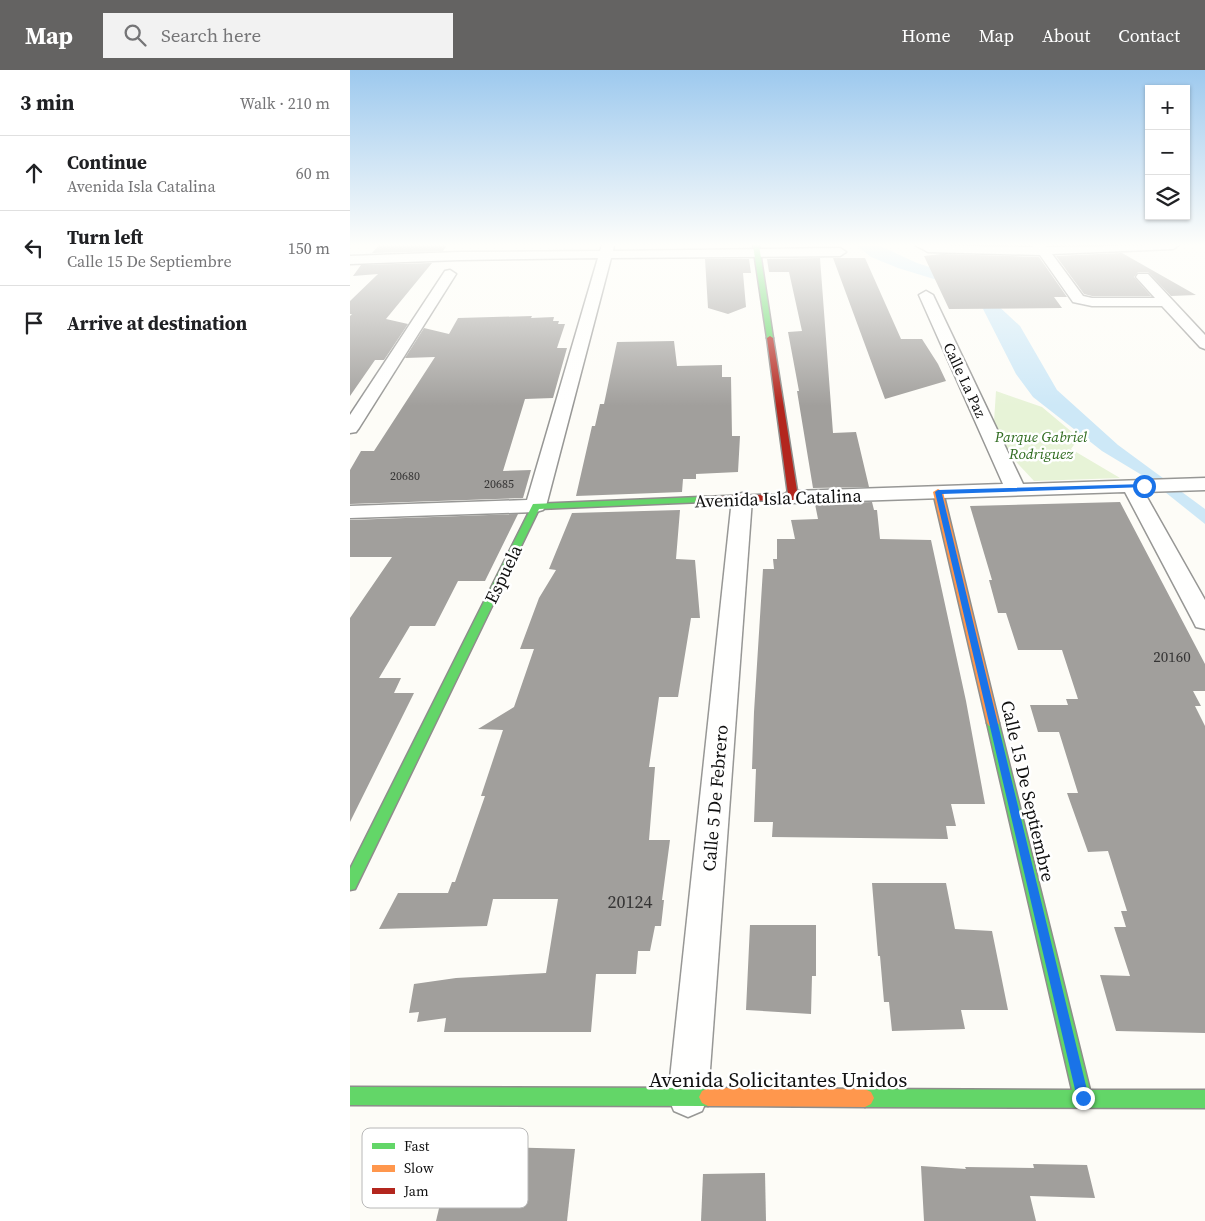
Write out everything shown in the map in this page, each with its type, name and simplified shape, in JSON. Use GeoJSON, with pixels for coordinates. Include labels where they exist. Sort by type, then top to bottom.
{"type":"FeatureCollection","features":[{"type":"Feature","properties":{"kind":"street"},"geometry":{"type":"LineString","coordinates":[[350,428],[434,299]]}},
{"type":"Feature","properties":{"kind":"street","name":"Espuela"},"geometry":{"type":"LineString","coordinates":[[350,884],[536,506],[593,299]]}},
{"type":"Feature","properties":{"kind":"street"},"geometry":{"type":"LineString","coordinates":[[764,299],[793,497]]}},
{"type":"Feature","properties":{"kind":"street","name":"Calle La Paz"},"geometry":{"type":"LineString","coordinates":[[928,299],[1016,491]]}},
{"type":"Feature","properties":{"kind":"street"},"geometry":{"type":"LineString","coordinates":[[1078,299],[1085,301],[1166,302]]}},
{"type":"Feature","properties":{"kind":"street"},"geometry":{"type":"LineString","coordinates":[[1163,299],[1205,344]]}},
{"type":"Feature","properties":{"kind":"street","name":"Avenida Isla Catalina"},"geometry":{"type":"LineString","coordinates":[[350,512],[1202,484]]}},
{"type":"Feature","properties":{"kind":"street"},"geometry":{"type":"LineString","coordinates":[[1137,486],[1205,621]]}},
{"type":"Feature","properties":{"kind":"street","name":"Calle 15 De Septiembre"},"geometry":{"type":"LineString","coordinates":[[938,492],[1083,1098]]}},
{"type":"Feature","properties":{"kind":"street","name":"Calle 5 De Febrero"},"geometry":{"type":"LineString","coordinates":[[688,1097],[742,499]]}},
{"type":"Feature","properties":{"kind":"street","name":"Avenida Solicitantes Unidos"},"geometry":{"type":"LineString","coordinates":[[350,1096],[1205,1099]]}},
{"type":"Feature","properties":{"kind":"green space","name":"Parque Gabriel Rodriguez"},"geometry":{"type":"Polygon","coordinates":[[[996,391],[1042,407],[1079,438],[1071,449],[1120,478],[1034,481],[993,437],[996,391]]]}},
{"type":"Feature","properties":{"kind":"water"},"geometry":{"type":"Polygon","coordinates":[[[974,299],[991,299],[1020,326],[1057,390],[1118,445],[1205,509],[1205,524],[1150,480],[1102,451],[1033,397],[1016,374],[981,305],[974,299]]]}},
{"type":"Feature","properties":{"kind":"building"},"geometry":{"type":"Polygon","coordinates":[[[352,299],[403,299],[386,319],[408,324],[384,360],[375,360],[350,396],[350,316],[352,314],[350,314],[350,301],[352,299]]]}},
{"type":"Feature","properties":{"kind":"building"},"geometry":{"type":"Polygon","coordinates":[[[707,299],[745,299],[746,307],[728,314],[708,308],[707,299]]]}},
{"type":"Feature","properties":{"kind":"building"},"geometry":{"type":"Polygon","coordinates":[[[795,299],[823,299],[833,433],[856,432],[869,487],[813,488],[797,391],[799,391],[788,332],[802,331],[795,299]]]}},
{"type":"Feature","properties":{"kind":"building"},"geometry":{"type":"Polygon","coordinates":[[[848,299],[883,299],[901,339],[922,339],[946,381],[885,399],[848,299]]]}},
{"type":"Feature","properties":{"kind":"building"},"geometry":{"type":"Polygon","coordinates":[[[944,299],[1055,299],[1062,308],[949,309],[944,299]]]}},
{"type":"Feature","properties":{"kind":"building"},"geometry":{"type":"Polygon","coordinates":[[[532,316],[531,318],[554,317],[553,321],[559,321],[558,324],[565,324],[557,348],[567,348],[553,398],[525,399],[503,471],[531,470],[523,498],[350,504],[350,470],[361,451],[374,451],[435,357],[405,358],[424,328],[449,334],[458,318],[532,316]]]}},
{"type":"Feature","properties":{"kind":"building"},"geometry":{"type":"Polygon","coordinates":[[[674,341],[677,366],[722,365],[722,377],[731,377],[732,436],[740,436],[738,472],[696,474],[696,479],[683,479],[682,492],[576,496],[592,426],[595,426],[600,404],[604,404],[617,342],[674,341]]]}},
{"type":"Feature","properties":{"kind":"building"},"geometry":{"type":"Polygon","coordinates":[[[872,502],[874,510],[877,510],[880,539],[931,540],[966,701],[985,804],[951,804],[956,826],[946,826],[948,839],[772,837],[773,822],[754,822],[756,769],[752,769],[763,569],[774,569],[773,559],[777,559],[777,539],[795,539],[791,520],[818,519],[815,504],[872,502]]]}},
{"type":"Feature","properties":{"kind":"building"},"geometry":{"type":"Polygon","coordinates":[[[1120,502],[1205,664],[1205,691],[1193,691],[1201,706],[1195,706],[1205,726],[1205,1033],[1116,1031],[1100,975],[1130,976],[1114,927],[1126,927],[1121,911],[1127,911],[1108,851],[1088,852],[1067,793],[1078,793],[1059,732],[1038,732],[1030,705],[1068,705],[1066,699],[1078,699],[1062,650],[1018,650],[1006,613],[998,613],[989,580],[992,580],[970,506],[1120,502]]]}},
{"type":"Feature","properties":{"kind":"building"},"geometry":{"type":"Polygon","coordinates":[[[680,510],[676,559],[695,560],[700,618],[691,618],[678,697],[659,697],[649,767],[655,767],[649,840],[670,840],[662,900],[664,900],[661,926],[655,926],[650,951],[638,951],[636,974],[596,974],[591,1032],[444,1032],[446,1018],[417,1022],[419,1012],[409,1013],[414,984],[456,978],[546,973],[558,899],[493,899],[487,926],[379,929],[398,893],[448,893],[452,882],[455,882],[485,796],[481,796],[503,730],[478,729],[514,707],[534,649],[520,649],[539,598],[556,570],[549,569],[572,513],[680,510]]]}},
{"type":"Feature","properties":{"kind":"building"},"geometry":{"type":"Polygon","coordinates":[[[518,514],[485,581],[458,581],[435,626],[410,626],[379,678],[401,678],[394,693],[414,693],[350,822],[350,618],[392,557],[350,557],[350,520],[518,514]]]}},
{"type":"Feature","properties":{"kind":"building"},"geometry":{"type":"Polygon","coordinates":[[[872,883],[946,883],[955,929],[992,931],[1008,1010],[961,1010],[965,1029],[892,1031],[889,1002],[884,1002],[872,883]]]}},
{"type":"Feature","properties":{"kind":"building"},"geometry":{"type":"Polygon","coordinates":[[[750,925],[816,925],[816,976],[812,976],[811,1014],[746,1010],[750,925]]]}},
{"type":"Feature","properties":{"kind":"building"},"geometry":{"type":"Polygon","coordinates":[[[528,1148],[575,1149],[567,1221],[436,1221],[439,1208],[528,1208],[528,1148]]]}},
{"type":"Feature","properties":{"kind":"building"},"geometry":{"type":"Polygon","coordinates":[[[1033,1164],[1087,1165],[1095,1198],[1030,1196],[1036,1221],[924,1221],[921,1166],[966,1169],[965,1167],[1034,1168],[1033,1164]]]}},
{"type":"Feature","properties":{"kind":"building"},"geometry":{"type":"Polygon","coordinates":[[[765,1173],[766,1221],[701,1221],[703,1174],[765,1173]]]}},
{"type":"Feature","properties":{"kind":"traffic: fast"},"geometry":{"type":"LineString","coordinates":[[764,299],[770,338]]}},
{"type":"Feature","properties":{"kind":"traffic: fast"},"geometry":{"type":"LineString","coordinates":[[350,884],[536,506],[700,500]]}},
{"type":"Feature","properties":{"kind":"traffic: fast"},"geometry":{"type":"LineString","coordinates":[[993,723],[1083,1099]]}},
{"type":"Feature","properties":{"kind":"traffic: fast"},"geometry":{"type":"LineString","coordinates":[[350,1096],[708,1097]]}},
{"type":"Feature","properties":{"kind":"traffic: fast"},"geometry":{"type":"LineString","coordinates":[[865,1098],[1205,1099]]}},
{"type":"Feature","properties":{"kind":"traffic: slow"},"geometry":{"type":"LineString","coordinates":[[938,492],[993,723]]}},
{"type":"Feature","properties":{"kind":"traffic: slow"},"geometry":{"type":"LineString","coordinates":[[708,1097],[865,1098]]}},
{"type":"Feature","properties":{"kind":"traffic: jam"},"geometry":{"type":"LineString","coordinates":[[700,500],[793,497],[770,338]]}},
{"type":"Feature","properties":{"kind":"route"},"geometry":{"type":"LineString","coordinates":[[1083,1098],[938,492],[1144,486]]}}]}
